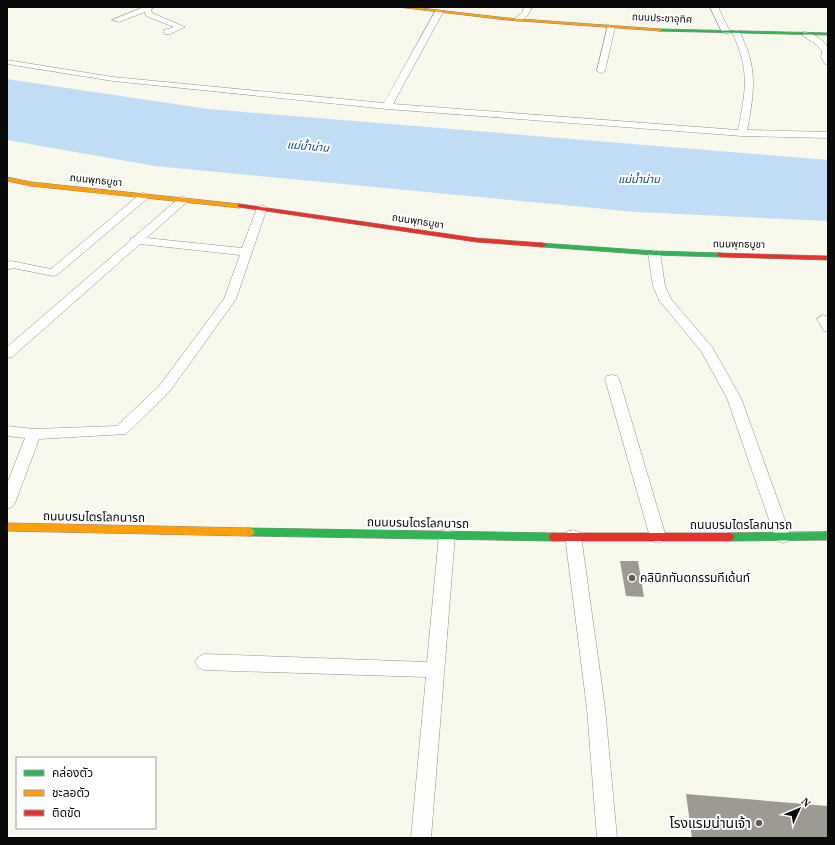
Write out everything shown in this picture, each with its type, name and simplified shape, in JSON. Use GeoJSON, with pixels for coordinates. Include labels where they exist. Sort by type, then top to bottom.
{"type":"FeatureCollection","features":[{"type":"Feature","properties":{"kind":"street","name":"ถนนประชาอุทิศ"},"geometry":{"type":"LineString","coordinates":[[400,7],[439,12],[611,27],[828,34]]}},
{"type":"Feature","properties":{"kind":"street"},"geometry":{"type":"LineString","coordinates":[[518,19],[525,14],[528,7]]}},
{"type":"Feature","properties":{"kind":"street"},"geometry":{"type":"LineString","coordinates":[[714,7],[746,51],[750,68],[749,95],[742,133]]}},
{"type":"Feature","properties":{"kind":"street"},"geometry":{"type":"LineString","coordinates":[[116,20],[149,8],[149,14],[181,27],[168,32]]}},
{"type":"Feature","properties":{"kind":"street"},"geometry":{"type":"LineString","coordinates":[[387,106],[439,12]]}},
{"type":"Feature","properties":{"kind":"street"},"geometry":{"type":"LineString","coordinates":[[601,71],[611,27]]}},
{"type":"Feature","properties":{"kind":"street"},"geometry":{"type":"LineString","coordinates":[[806,34],[820,43],[826,50],[825,58],[828,62]]}},
{"type":"Feature","properties":{"kind":"street"},"geometry":{"type":"LineString","coordinates":[[7,62],[113,79],[387,106],[742,133],[828,135]]}},
{"type":"Feature","properties":{"kind":"street","name":"ถนนพุทธบูชา"},"geometry":{"type":"LineString","coordinates":[[7,179],[31,184],[262,208],[476,240],[654,253],[828,258]]}},
{"type":"Feature","properties":{"kind":"street"},"geometry":{"type":"LineString","coordinates":[[7,267],[11,264],[53,273],[144,196]]}},
{"type":"Feature","properties":{"kind":"street"},"geometry":{"type":"LineString","coordinates":[[7,354],[182,200]]}},
{"type":"Feature","properties":{"kind":"street"},"geometry":{"type":"LineString","coordinates":[[7,431],[34,434],[121,431],[165,388],[230,299],[262,208]]}},
{"type":"Feature","properties":{"kind":"street"},"geometry":{"type":"LineString","coordinates":[[135,240],[246,252]]}},
{"type":"Feature","properties":{"kind":"street"},"geometry":{"type":"LineString","coordinates":[[654,253],[660,286],[665,300],[707,350],[734,398],[783,537]]}},
{"type":"Feature","properties":{"kind":"street"},"geometry":{"type":"LineString","coordinates":[[612,379],[658,537]]}},
{"type":"Feature","properties":{"kind":"street"},"geometry":{"type":"LineString","coordinates":[[7,503],[34,434]]}},
{"type":"Feature","properties":{"kind":"street","name":"ถนนบรมไตรโลกนารถ"},"geometry":{"type":"LineString","coordinates":[[7,527],[447,535],[658,537],[828,536]]}},
{"type":"Feature","properties":{"kind":"street"},"geometry":{"type":"LineString","coordinates":[[421,838],[447,535]]}},
{"type":"Feature","properties":{"kind":"street"},"geometry":{"type":"LineString","coordinates":[[573,536],[596,708],[607,838]]}},
{"type":"Feature","properties":{"kind":"street"},"geometry":{"type":"LineString","coordinates":[[204,662],[435,670]]}},
{"type":"Feature","properties":{"kind":"water","name":"แม่น้ำน่าน"},"geometry":{"type":"Polygon","coordinates":[[[7,79],[208,109],[828,160],[828,221],[636,212],[155,166],[7,140],[7,79]]]}},
{"type":"Feature","properties":{"kind":"building","name":"คลินิกทันตกรรมทีเด้นท์"},"geometry":{"type":"Polygon","coordinates":[[[620,561],[638,561],[644,597],[626,596],[620,561]]]}},
{"type":"Feature","properties":{"kind":"building","name":"โรงแรมน่านเจ้า"},"geometry":{"type":"Polygon","coordinates":[[[686,794],[828,806],[828,838],[692,838],[686,794]]]}},
{"type":"Feature","properties":{"kind":"traffic: fast"},"geometry":{"type":"LineString","coordinates":[[660,30],[828,34]]}},
{"type":"Feature","properties":{"kind":"traffic: fast"},"geometry":{"type":"LineString","coordinates":[[543,245],[654,253],[721,255]]}},
{"type":"Feature","properties":{"kind":"traffic: fast"},"geometry":{"type":"LineString","coordinates":[[249,532],[554,537]]}},
{"type":"Feature","properties":{"kind":"traffic: fast"},"geometry":{"type":"LineString","coordinates":[[729,537],[828,536]]}},
{"type":"Feature","properties":{"kind":"traffic: slow"},"geometry":{"type":"LineString","coordinates":[[400,7],[507,19],[660,30]]}},
{"type":"Feature","properties":{"kind":"traffic: slow"},"geometry":{"type":"LineString","coordinates":[[7,179],[31,184],[240,206]]}},
{"type":"Feature","properties":{"kind":"traffic: slow"},"geometry":{"type":"LineString","coordinates":[[7,527],[249,532]]}},
{"type":"Feature","properties":{"kind":"traffic: jam"},"geometry":{"type":"LineString","coordinates":[[240,206],[476,240],[543,245]]}},
{"type":"Feature","properties":{"kind":"traffic: jam"},"geometry":{"type":"LineString","coordinates":[[721,255],[828,258]]}},
{"type":"Feature","properties":{"kind":"traffic: jam"},"geometry":{"type":"LineString","coordinates":[[554,537],[729,537]]}},
{"type":"Feature","properties":{"kind":"place","name":"คลินิกทันตกรรมทีเด้นท์"},"geometry":{"type":"Point","coordinates":[632,578]}},
{"type":"Feature","properties":{"kind":"place","name":"โรงแรมน่านเจ้า"},"geometry":{"type":"Point","coordinates":[759,823]}}]}
